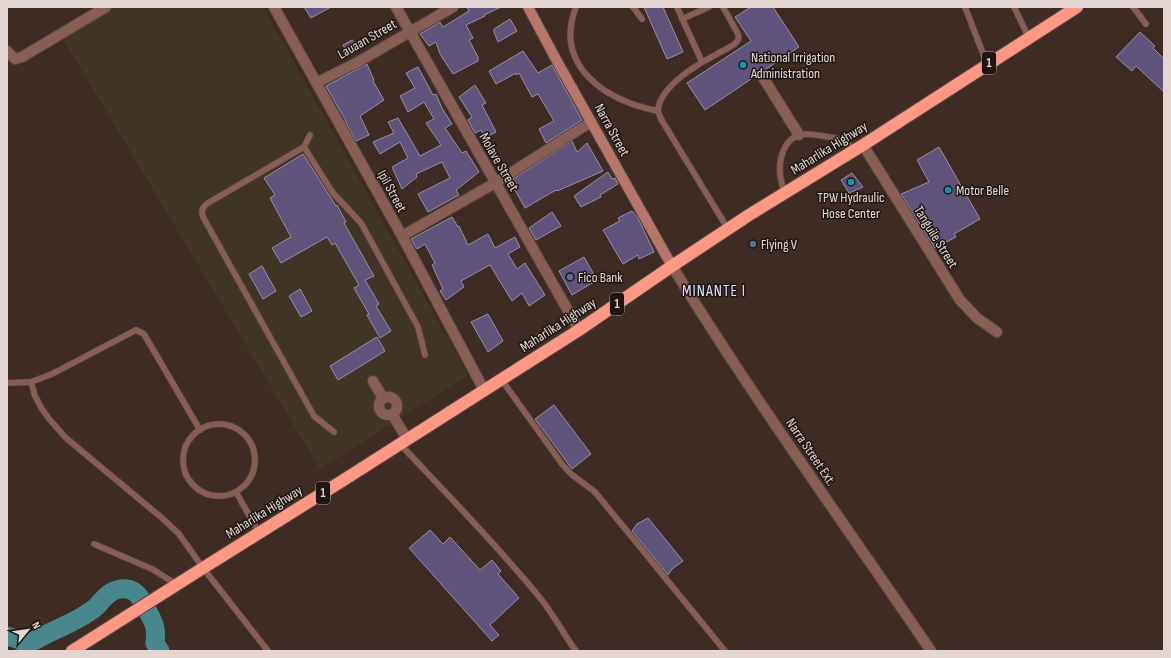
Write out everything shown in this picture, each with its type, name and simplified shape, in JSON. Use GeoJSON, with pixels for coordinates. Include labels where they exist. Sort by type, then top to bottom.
{"type":"FeatureCollection","features":[{"type":"Feature","properties":{"kind":"highway","name":"Maharlika Highway"},"geometry":{"type":"LineString","coordinates":[[72,651],[579,330],[728,229],[1029,38],[1070,9]]}},
{"type":"Feature","properties":{"kind":"street"},"geometry":{"type":"LineString","coordinates":[[10,54],[15,59],[22,57],[106,7]]}},
{"type":"Feature","properties":{"kind":"street","name":"Ipil Street"},"geometry":{"type":"LineString","coordinates":[[274,7],[402,236],[484,390]]}},
{"type":"Feature","properties":{"kind":"street","name":"Molave Street"},"geometry":{"type":"LineString","coordinates":[[396,7],[579,330]]}},
{"type":"Feature","properties":{"kind":"street","name":"Lauaan Street"},"geometry":{"type":"LineString","coordinates":[[316,83],[358,62],[409,31],[453,7]]}},
{"type":"Feature","properties":{"kind":"street","name":"Narra Street"},"geometry":{"type":"LineString","coordinates":[[528,7],[672,266]]}},
{"type":"Feature","properties":{"kind":"street"},"geometry":{"type":"LineString","coordinates":[[764,79],[799,135]]}},
{"type":"Feature","properties":{"kind":"street"},"geometry":{"type":"LineString","coordinates":[[402,236],[495,183],[591,122]]}},
{"type":"Feature","properties":{"kind":"street","name":"Tanguile Street"},"geometry":{"type":"LineString","coordinates":[[859,147],[960,300],[977,318],[997,332]]}},
{"type":"Feature","properties":{"kind":"street","name":"Narra Street Ext."},"geometry":{"type":"LineString","coordinates":[[672,266],[707,323],[931,651]]}},
{"type":"Feature","properties":{"kind":"street"},"geometry":{"type":"LineString","coordinates":[[373,381],[383,398],[379,404],[380,411],[386,415],[392,414],[404,441]]}},
{"type":"Feature","properties":{"kind":"lane"},"geometry":{"type":"LineString","coordinates":[[576,7],[571,26],[572,46],[576,58],[588,77],[617,98],[640,108],[658,111]]}},
{"type":"Feature","properties":{"kind":"lane"},"geometry":{"type":"LineString","coordinates":[[633,7],[642,19]]}},
{"type":"Feature","properties":{"kind":"lane"},"geometry":{"type":"LineString","coordinates":[[677,7],[702,62]]}},
{"type":"Feature","properties":{"kind":"lane"},"geometry":{"type":"LineString","coordinates":[[682,18],[709,7]]}},
{"type":"Feature","properties":{"kind":"lane"},"geometry":{"type":"LineString","coordinates":[[723,7],[739,35],[738,39],[733,45],[702,62],[666,91],[658,111],[661,119],[728,229]]}},
{"type":"Feature","properties":{"kind":"lane"},"geometry":{"type":"LineString","coordinates":[[964,7],[987,64]]}},
{"type":"Feature","properties":{"kind":"lane"},"geometry":{"type":"LineString","coordinates":[[1014,7],[1029,38]]}},
{"type":"Feature","properties":{"kind":"lane"},"geometry":{"type":"LineString","coordinates":[[1134,7],[1146,24]]}},
{"type":"Feature","properties":{"kind":"lane"},"geometry":{"type":"LineString","coordinates":[[784,193],[780,174],[782,153],[790,141],[799,135],[812,134],[838,139],[859,147]]}},
{"type":"Feature","properties":{"kind":"lane"},"geometry":{"type":"LineString","coordinates":[[310,135],[304,147],[208,203],[201,211],[314,416],[334,432]]}},
{"type":"Feature","properties":{"kind":"lane"},"geometry":{"type":"LineString","coordinates":[[304,147],[333,193],[361,223],[418,327],[425,355]]}},
{"type":"Feature","properties":{"kind":"lane"},"geometry":{"type":"LineString","coordinates":[[7,383],[31,382],[52,374],[136,330],[144,334],[200,430]]}},
{"type":"Feature","properties":{"kind":"lane"},"geometry":{"type":"LineString","coordinates":[[502,379],[562,464],[595,492],[725,651]]}},
{"type":"Feature","properties":{"kind":"lane"},"geometry":{"type":"LineString","coordinates":[[31,382],[35,396],[42,409],[66,438],[162,518],[178,534],[202,568],[268,651]]}},
{"type":"Feature","properties":{"kind":"lane"},"geometry":{"type":"LineString","coordinates":[[214,424],[228,425],[241,431],[250,442],[255,456],[254,470],[247,482],[236,492],[222,495],[208,493],[195,486],[191,480],[185,467],[184,453],[190,440],[200,430],[214,424]]}},
{"type":"Feature","properties":{"kind":"lane"},"geometry":{"type":"LineString","coordinates":[[404,441],[450,496],[536,593],[552,614],[565,637],[576,651]]}},
{"type":"Feature","properties":{"kind":"lane"},"geometry":{"type":"LineString","coordinates":[[236,492],[259,533]]}},
{"type":"Feature","properties":{"kind":"lane"},"geometry":{"type":"LineString","coordinates":[[94,544],[152,569],[176,584]]}},
{"type":"Feature","properties":{"kind":"shaded area"},"geometry":{"type":"Polygon","coordinates":[[[117,7],[263,7],[468,375],[320,469],[63,39],[117,7]]]}},
{"type":"Feature","properties":{"kind":"building"},"geometry":{"type":"Polygon","coordinates":[[[304,7],[331,7],[311,18],[304,7]]]}},
{"type":"Feature","properties":{"kind":"building"},"geometry":{"type":"Polygon","coordinates":[[[467,7],[501,7],[466,25],[473,38],[469,40],[478,57],[478,61],[453,74],[440,54],[436,42],[429,46],[420,34],[440,22],[443,27],[469,11],[467,7]]]}},
{"type":"Feature","properties":{"kind":"building"},"geometry":{"type":"Polygon","coordinates":[[[644,7],[663,7],[683,52],[667,59],[644,7]]]}},
{"type":"Feature","properties":{"kind":"building","name":"National Irrigation Administration"},"geometry":{"type":"Polygon","coordinates":[[[751,7],[773,7],[799,47],[705,110],[687,83],[751,41],[735,17],[751,7]]]}},
{"type":"Feature","properties":{"kind":"building"},"geometry":{"type":"Polygon","coordinates":[[[510,19],[517,31],[498,42],[494,29],[510,19]]]}},
{"type":"Feature","properties":{"kind":"building"},"geometry":{"type":"Polygon","coordinates":[[[1140,32],[1155,46],[1153,48],[1164,59],[1164,92],[1136,66],[1132,71],[1116,57],[1140,32]]]}},
{"type":"Feature","properties":{"kind":"building"},"geometry":{"type":"Polygon","coordinates":[[[352,40],[357,48],[348,53],[343,45],[352,40]]]}},
{"type":"Feature","properties":{"kind":"building"},"geometry":{"type":"Polygon","coordinates":[[[523,51],[538,73],[552,65],[582,120],[546,143],[539,129],[554,121],[538,94],[532,97],[519,73],[516,75],[516,73],[496,84],[489,71],[523,51]]]}},
{"type":"Feature","properties":{"kind":"building"},"geometry":{"type":"Polygon","coordinates":[[[367,64],[374,80],[373,81],[384,100],[360,116],[369,135],[356,141],[326,86],[367,64]]]}},
{"type":"Feature","properties":{"kind":"building"},"geometry":{"type":"Polygon","coordinates":[[[418,67],[433,95],[436,94],[442,108],[452,124],[445,128],[462,153],[466,151],[479,172],[456,190],[459,195],[428,212],[418,194],[450,178],[442,162],[416,174],[417,177],[402,189],[392,167],[408,158],[400,142],[380,154],[373,142],[394,133],[388,122],[398,118],[420,156],[441,145],[426,123],[434,119],[424,102],[408,112],[400,96],[415,88],[406,73],[418,67]]]}},
{"type":"Feature","properties":{"kind":"building"},"geometry":{"type":"Polygon","coordinates":[[[475,85],[486,103],[482,105],[496,132],[485,138],[481,130],[475,133],[468,120],[472,117],[459,97],[475,85]]]}},
{"type":"Feature","properties":{"kind":"building"},"geometry":{"type":"Polygon","coordinates":[[[572,141],[577,152],[587,143],[603,171],[557,191],[556,190],[525,208],[510,181],[572,141]]]}},
{"type":"Feature","properties":{"kind":"building"},"geometry":{"type":"Polygon","coordinates":[[[939,147],[980,219],[954,234],[956,237],[935,248],[901,194],[929,182],[917,160],[939,147]]]}},
{"type":"Feature","properties":{"kind":"building"},"geometry":{"type":"Polygon","coordinates":[[[303,154],[336,206],[337,205],[346,222],[344,223],[374,276],[365,280],[379,304],[376,306],[391,331],[380,338],[367,315],[369,314],[354,288],[359,285],[335,243],[332,245],[327,237],[281,263],[272,248],[291,237],[270,198],[275,195],[264,178],[303,154]]]}},
{"type":"Feature","properties":{"kind":"building"},"geometry":{"type":"Polygon","coordinates":[[[608,172],[612,179],[615,178],[618,184],[600,195],[601,197],[581,207],[574,196],[608,172]]]}},
{"type":"Feature","properties":{"kind":"building","name":"TPW Hydraulic Hose Center"},"geometry":{"type":"Polygon","coordinates":[[[852,173],[863,187],[849,193],[841,180],[852,173]]]}},
{"type":"Feature","properties":{"kind":"building"},"geometry":{"type":"Polygon","coordinates":[[[632,211],[638,218],[654,252],[639,259],[638,255],[623,264],[603,230],[620,221],[618,218],[632,211]]]}},
{"type":"Feature","properties":{"kind":"building"},"geometry":{"type":"Polygon","coordinates":[[[552,212],[561,226],[536,240],[529,228],[552,212]]]}},
{"type":"Feature","properties":{"kind":"building"},"geometry":{"type":"Polygon","coordinates":[[[452,217],[458,227],[459,226],[468,245],[488,234],[495,248],[515,237],[520,247],[508,254],[517,269],[525,263],[545,295],[529,306],[522,293],[512,301],[490,265],[461,281],[464,287],[446,300],[440,291],[443,289],[432,265],[435,263],[425,244],[417,249],[411,239],[452,217]]]}},
{"type":"Feature","properties":{"kind":"building"},"geometry":{"type":"Polygon","coordinates":[[[584,257],[597,280],[572,295],[559,271],[584,257]]]}},
{"type":"Feature","properties":{"kind":"building"},"geometry":{"type":"Polygon","coordinates":[[[262,266],[276,291],[263,299],[249,274],[262,266]]]}},
{"type":"Feature","properties":{"kind":"building"},"geometry":{"type":"Polygon","coordinates":[[[300,289],[312,311],[301,317],[289,296],[300,289]]]}},
{"type":"Feature","properties":{"kind":"building"},"geometry":{"type":"Polygon","coordinates":[[[488,314],[503,341],[488,352],[471,322],[488,314]]]}},
{"type":"Feature","properties":{"kind":"building"},"geometry":{"type":"Polygon","coordinates":[[[377,337],[385,351],[338,380],[330,366],[377,337]]]}},
{"type":"Feature","properties":{"kind":"building"},"geometry":{"type":"Polygon","coordinates":[[[554,405],[591,454],[572,469],[535,419],[554,405]]]}},
{"type":"Feature","properties":{"kind":"building"},"geometry":{"type":"Polygon","coordinates":[[[648,518],[683,561],[672,569],[668,575],[632,531],[637,524],[648,518]]]}},
{"type":"Feature","properties":{"kind":"building"},"geometry":{"type":"Polygon","coordinates":[[[430,530],[443,544],[450,537],[480,570],[492,560],[501,571],[498,574],[519,598],[490,625],[499,635],[492,641],[409,548],[430,530]]]}},
{"type":"Feature","properties":{"kind":"waterway"},"geometry":{"type":"LineString","coordinates":[[7,636],[20,640],[26,644],[84,615],[96,607],[112,592],[120,589],[129,589],[136,593],[143,602],[154,624],[155,643],[160,651]]}},
{"type":"Feature","properties":{"kind":"place","name":"National Irrigation Administration"},"geometry":{"type":"Point","coordinates":[743,65]}},
{"type":"Feature","properties":{"kind":"place","name":"TPW Hydraulic Hose Center"},"geometry":{"type":"Point","coordinates":[851,182]}},
{"type":"Feature","properties":{"kind":"place","name":"Motor Belle"},"geometry":{"type":"Point","coordinates":[948,190]}},
{"type":"Feature","properties":{"kind":"place","name":"Flying V"},"geometry":{"type":"Point","coordinates":[753,244]}},
{"type":"Feature","properties":{"kind":"place","name":"Fico Bank"},"geometry":{"type":"Point","coordinates":[570,277]}},
{"type":"Feature","properties":{"kind":"district","name":"MINANTE I"},"geometry":{"type":"Point","coordinates":[714,291]}}]}
